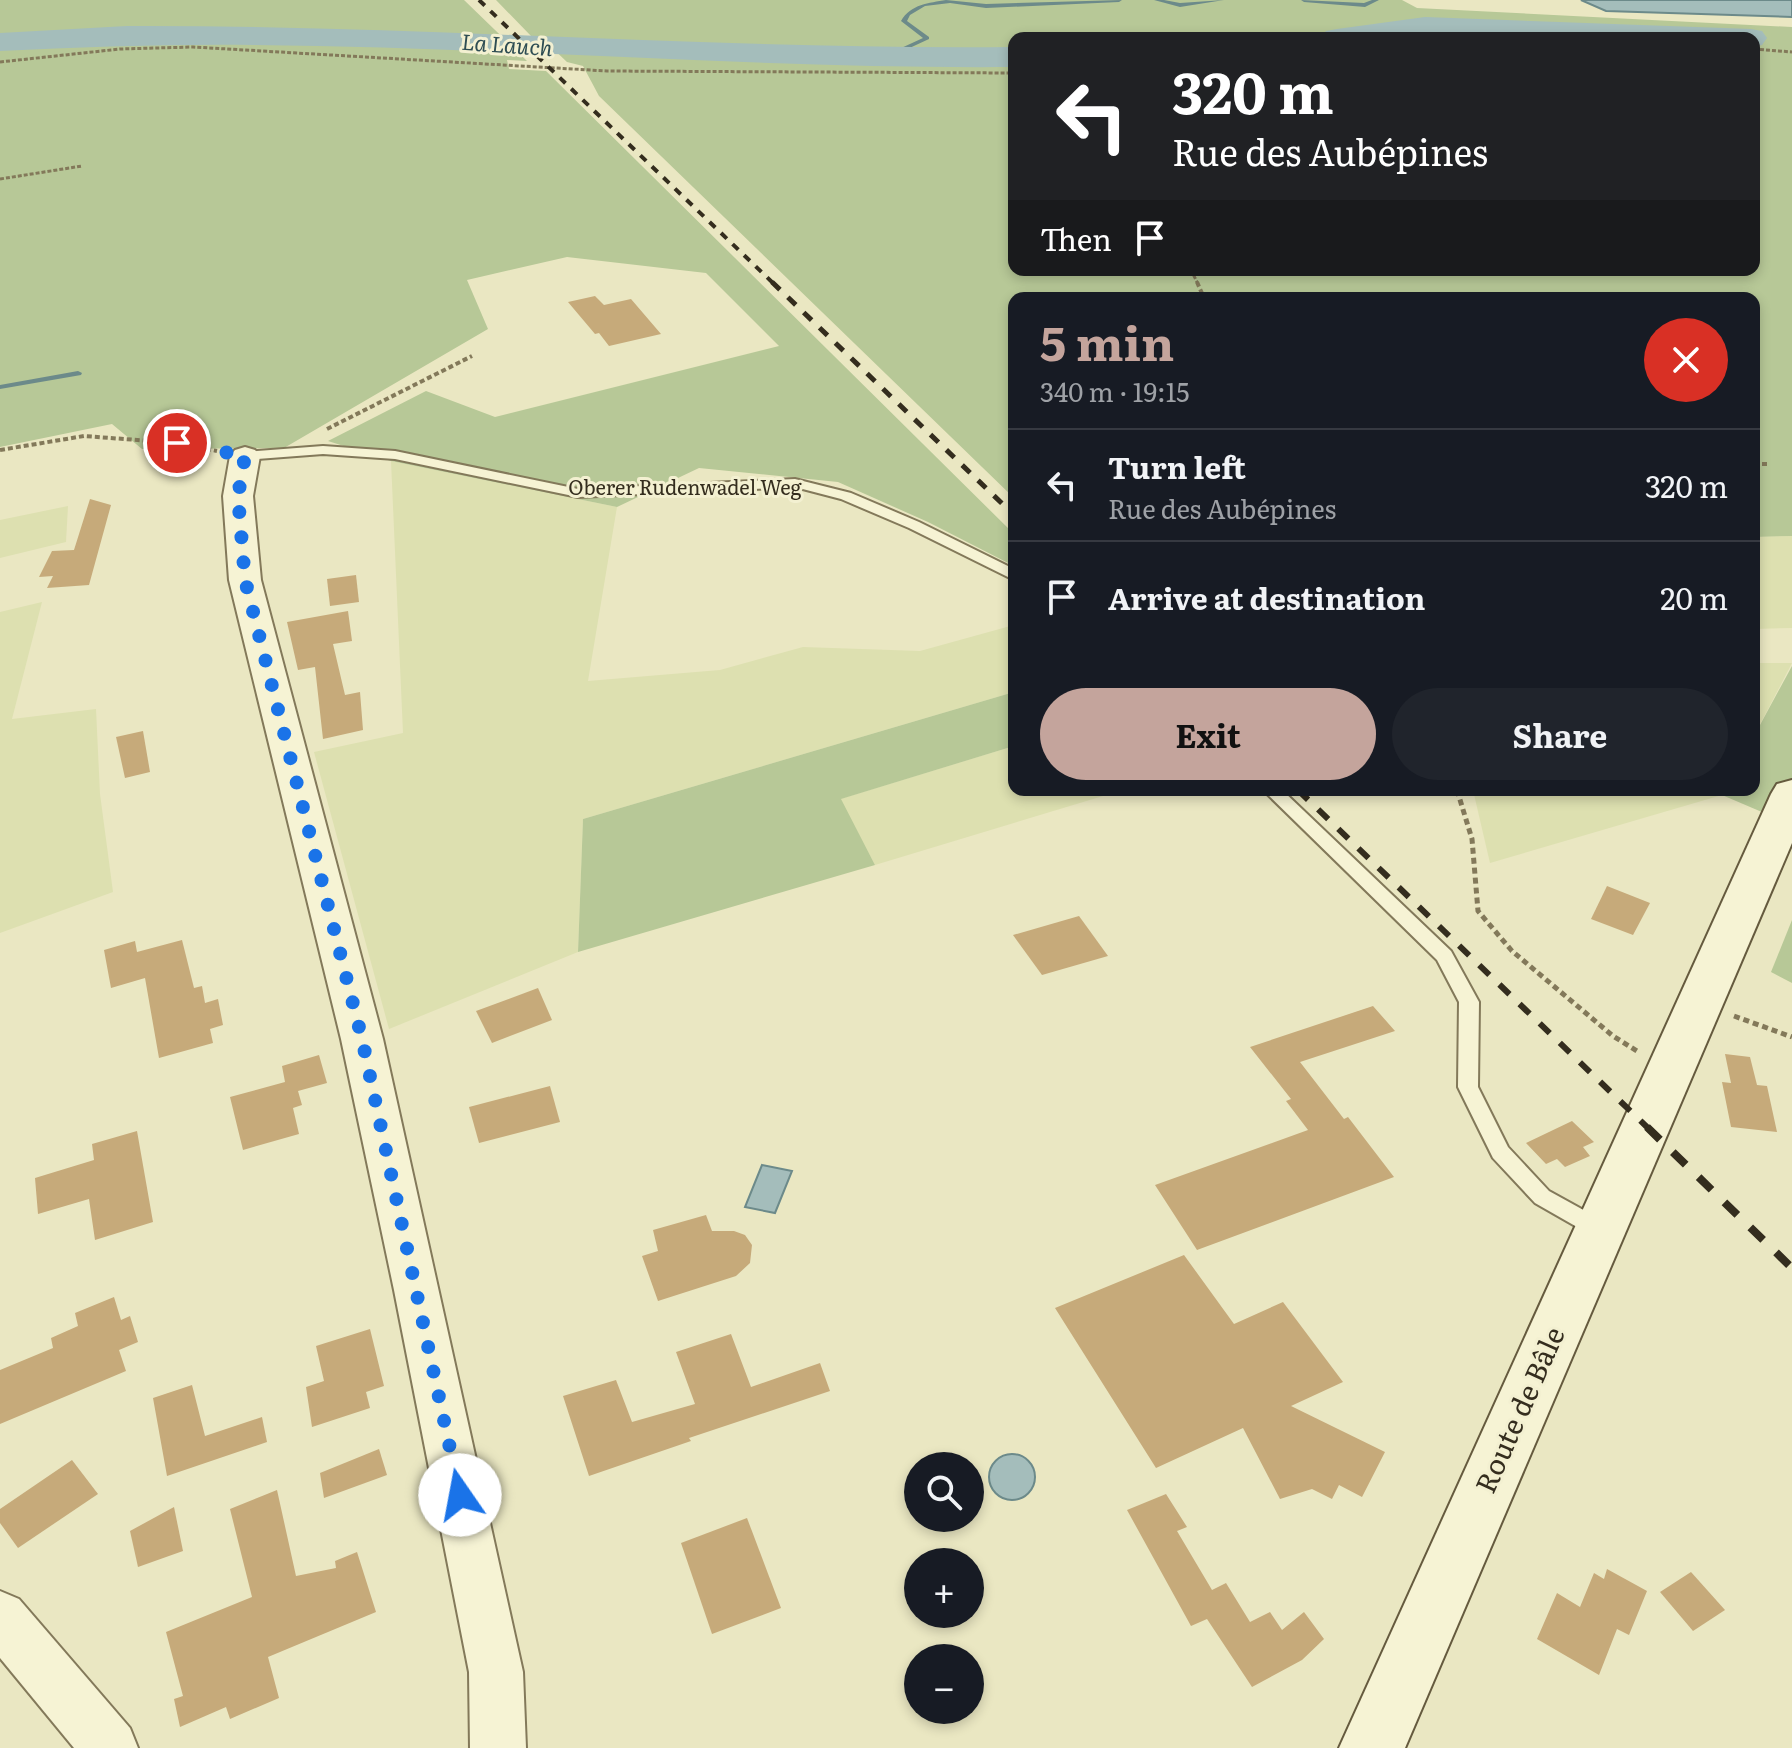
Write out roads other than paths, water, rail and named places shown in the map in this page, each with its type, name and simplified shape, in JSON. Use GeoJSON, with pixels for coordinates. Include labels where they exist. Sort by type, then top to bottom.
{"type":"FeatureCollection","features":[{"type":"Feature","properties":{"kind":"main road","name":"Route de Bâle"},"geometry":{"type":"LineString","coordinates":[[1372,1748],[1792,794]]}},
{"type":"Feature","properties":{"kind":"street"},"geometry":{"type":"LineString","coordinates":[[263,454],[238,496],[245,580],[362,1039],[417,1290],[496,1672],[498,1748]]}},
{"type":"Feature","properties":{"kind":"street"},"geometry":{"type":"LineString","coordinates":[[0,1617],[110,1748]]}},
{"type":"Feature","properties":{"kind":"lane","name":"Oberer Rudenwadel Weg"},"geometry":{"type":"LineString","coordinates":[[263,454],[323,450],[395,455],[578,493],[795,483],[846,496],[914,525],[1008,572]]}},
{"type":"Feature","properties":{"kind":"lane"},"geometry":{"type":"LineString","coordinates":[[1278,796],[1444,956],[1469,1002],[1468,1087],[1500,1152],[1542,1197],[1599,1229]]}},
{"type":"Feature","properties":{"kind":"water"},"geometry":{"type":"Polygon","coordinates":[[[1581,0],[1792,0],[1792,17],[1606,11],[1581,0]]]}},
{"type":"Feature","properties":{"kind":"water"},"geometry":{"type":"Polygon","coordinates":[[[762,1165],[792,1171],[775,1213],[745,1207],[762,1165]]]}},
{"type":"Feature","properties":{"kind":"water"},"geometry":{"type":"Polygon","coordinates":[[[1012,1454],[1028,1461],[1035,1477],[1028,1493],[1012,1500],[996,1493],[989,1477],[996,1461],[1012,1454]]]}},
{"type":"Feature","properties":{"kind":"waterway"},"geometry":{"type":"LineString","coordinates":[[888,56],[927,38],[904,21],[908,14],[924,5],[950,1],[986,6],[1119,0]]}},
{"type":"Feature","properties":{"kind":"waterway"},"geometry":{"type":"LineString","coordinates":[[1157,0],[1180,5],[1221,0]]}},
{"type":"Feature","properties":{"kind":"waterway"},"geometry":{"type":"LineString","coordinates":[[1304,0],[1365,5],[1376,0]]}},
{"type":"Feature","properties":{"kind":"waterway","name":"La Lauch"},"geometry":{"type":"LineString","coordinates":[[1381,32],[1425,26],[1588,32]]}},
{"type":"Feature","properties":{"kind":"waterway","name":"La Lauch"},"geometry":{"type":"LineString","coordinates":[[0,42],[127,36],[254,35],[760,55],[1008,57]]}},
{"type":"Feature","properties":{"kind":"waterway"},"geometry":{"type":"LineString","coordinates":[[0,387],[78,373]]}},
{"type":"Feature","properties":{"kind":"railway"},"geometry":{"type":"LineString","coordinates":[[479,0],[774,284]]}},
{"type":"Feature","properties":{"kind":"railway"},"geometry":{"type":"LineString","coordinates":[[772,282],[1008,509]]}},
{"type":"Feature","properties":{"kind":"railway"},"geometry":{"type":"LineString","coordinates":[[1304,796],[1649,1129]]}},
{"type":"Feature","properties":{"kind":"railway"},"geometry":{"type":"LineString","coordinates":[[1647,1127],[1792,1268]]}}]}
